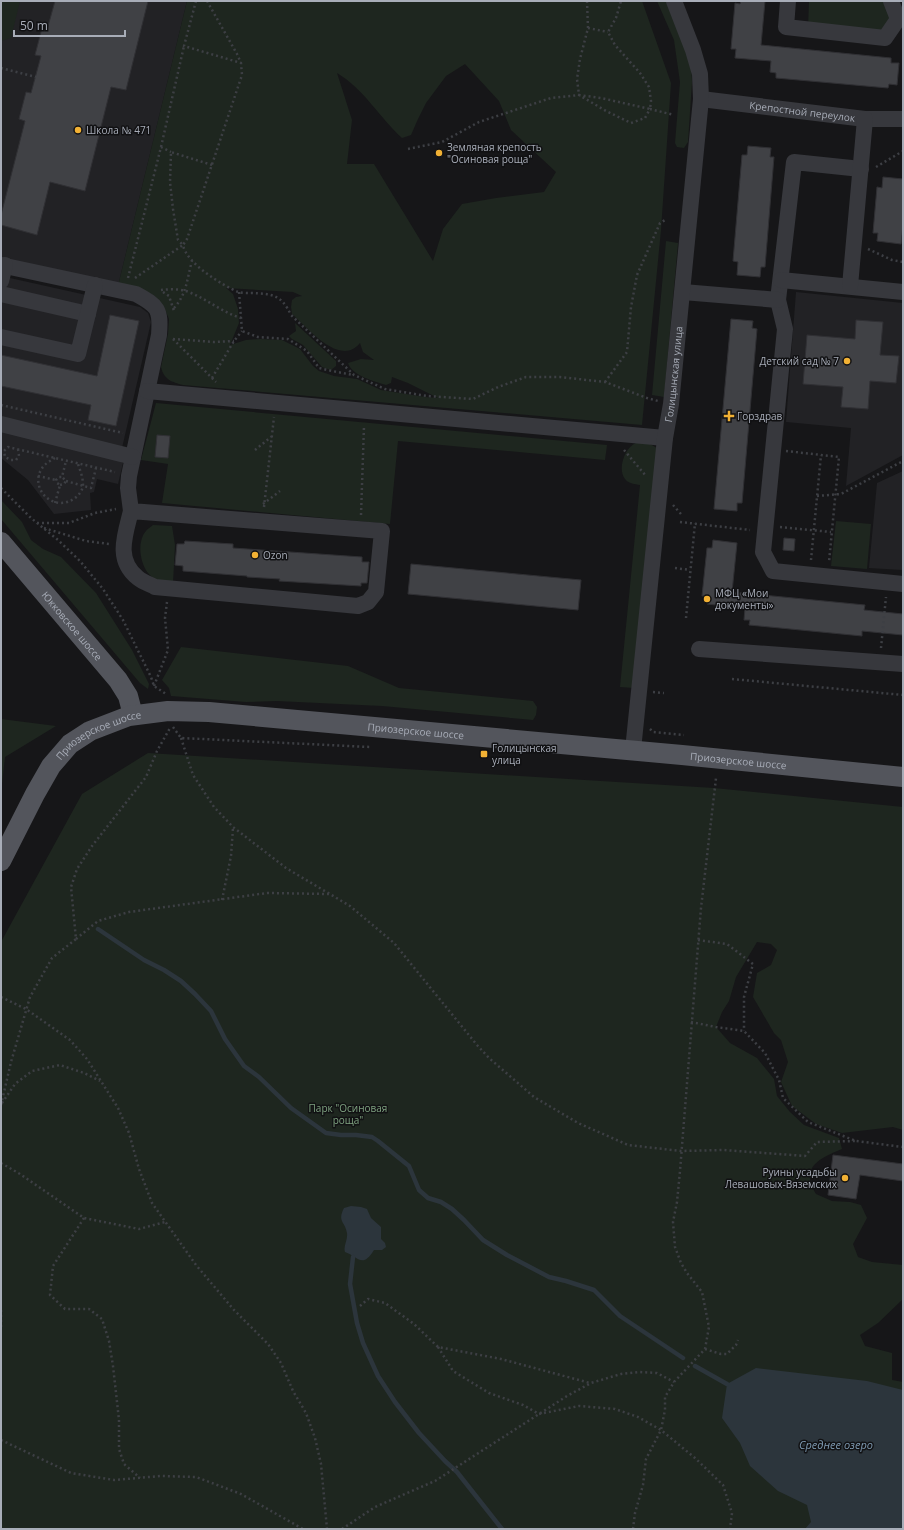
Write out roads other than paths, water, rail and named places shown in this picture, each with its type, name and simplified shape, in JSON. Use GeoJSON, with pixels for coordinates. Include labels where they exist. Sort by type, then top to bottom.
{"type":"FeatureCollection","features":[{"type":"Feature","properties":{"kind":"main road","name":"Юкковское шоссе"},"geometry":{"type":"LineString","coordinates":[[1,542],[118,680],[128,696],[133,715]]}},
{"type":"Feature","properties":{"kind":"main road","name":"Приозерское шоссе"},"geometry":{"type":"LineString","coordinates":[[1,861],[51,766],[70,744],[90,731],[133,715],[168,711],[209,712],[633,750],[903,777]]}},
{"type":"Feature","properties":{"kind":"street","name":"Голицынская улица"},"geometry":{"type":"LineString","coordinates":[[633,750],[665,438],[671,404],[701,99],[700,74],[693,50],[674,1]]}},
{"type":"Feature","properties":{"kind":"street"},"geometry":{"type":"LineString","coordinates":[[788,1],[786,28],[885,38],[898,20],[890,1]]}},
{"type":"Feature","properties":{"kind":"street","name":"Крепостной переулок"},"geometry":{"type":"LineString","coordinates":[[701,99],[866,119],[903,119]]}},
{"type":"Feature","properties":{"kind":"street"},"geometry":{"type":"LineString","coordinates":[[850,286],[868,169],[866,119]]}},
{"type":"Feature","properties":{"kind":"street"},"geometry":{"type":"LineString","coordinates":[[868,169],[794,162],[778,300],[785,330],[762,552],[773,571],[895,583]]}},
{"type":"Feature","properties":{"kind":"street"},"geometry":{"type":"LineString","coordinates":[[1,281],[3,265],[136,294],[152,303],[160,317],[166,337],[147,391],[129,456],[128,488],[131,511],[123,546],[127,566],[138,578],[155,587],[169,589],[358,606],[368,602],[376,592],[382,531],[131,511]]}},
{"type":"Feature","properties":{"kind":"street"},"geometry":{"type":"LineString","coordinates":[[781,280],[903,292]]}},
{"type":"Feature","properties":{"kind":"street"},"geometry":{"type":"LineString","coordinates":[[1,337],[78,354],[94,285]]}},
{"type":"Feature","properties":{"kind":"street"},"geometry":{"type":"LineString","coordinates":[[682,292],[778,300]]}},
{"type":"Feature","properties":{"kind":"street"},"geometry":{"type":"LineString","coordinates":[[1,294],[88,314]]}},
{"type":"Feature","properties":{"kind":"street"},"geometry":{"type":"LineString","coordinates":[[147,391],[665,438]]}},
{"type":"Feature","properties":{"kind":"street"},"geometry":{"type":"LineString","coordinates":[[1,424],[129,456]]}},
{"type":"Feature","properties":{"kind":"street"},"geometry":{"type":"LineString","coordinates":[[699,649],[903,664]]}},
{"type":"Feature","properties":{"kind":"water"},"geometry":{"type":"Polygon","coordinates":[[[351,1206],[367,1209],[371,1218],[381,1227],[381,1239],[385,1243],[386,1247],[382,1250],[374,1250],[370,1256],[363,1260],[360,1260],[345,1252],[347,1233],[341,1216],[344,1208],[351,1206]]]}},
{"type":"Feature","properties":{"kind":"water","name":"Среднее озеро"},"geometry":{"type":"Polygon","coordinates":[[[756,1368],[867,1381],[903,1390],[903,1529],[805,1529],[811,1522],[807,1505],[778,1491],[750,1466],[740,1443],[722,1418],[727,1384],[756,1368]]]}},
{"type":"Feature","properties":{"kind":"waterway"},"geometry":{"type":"LineString","coordinates":[[98,929],[144,960],[181,981],[211,1011],[225,1039],[244,1066],[259,1077],[291,1108],[326,1133],[372,1137],[409,1166],[419,1190],[428,1198],[441,1202],[452,1209],[483,1240],[507,1255],[549,1277],[594,1290],[620,1316],[683,1358]]}},
{"type":"Feature","properties":{"kind":"waterway"},"geometry":{"type":"LineString","coordinates":[[353,1257],[350,1284],[357,1323],[363,1343],[378,1376],[395,1402],[419,1433],[457,1472],[502,1529]]}},
{"type":"Feature","properties":{"kind":"waterway"},"geometry":{"type":"LineString","coordinates":[[695,1366],[727,1384]]}},
{"type":"Feature","properties":{"kind":"place","name":"Школа № 471"},"geometry":{"type":"Point","coordinates":[78,130]}},
{"type":"Feature","properties":{"kind":"place","name":"Земляная крепость \"Осиновая роща\""},"geometry":{"type":"Point","coordinates":[439,153]}},
{"type":"Feature","properties":{"kind":"place","name":"Детский сад № 7"},"geometry":{"type":"Point","coordinates":[847,361]}},
{"type":"Feature","properties":{"kind":"place","name":"Горздрав"},"geometry":{"type":"Point","coordinates":[729,416]}},
{"type":"Feature","properties":{"kind":"place","name":"Ozon"},"geometry":{"type":"Point","coordinates":[255,555]}},
{"type":"Feature","properties":{"kind":"place","name":"МФЦ «Мои документы»"},"geometry":{"type":"Point","coordinates":[707,599]}},
{"type":"Feature","properties":{"kind":"place","name":"Голицынская улица"},"geometry":{"type":"Point","coordinates":[484,754]}},
{"type":"Feature","properties":{"kind":"place","name":"Руины усадьбы Левашовых-Вяземских"},"geometry":{"type":"Point","coordinates":[845,1178]}},
{"type":"Feature","properties":{"kind":"park label","name":"Парк \"Осиновая роща\""},"geometry":{"type":"Point","coordinates":[348,1114]}}]}
